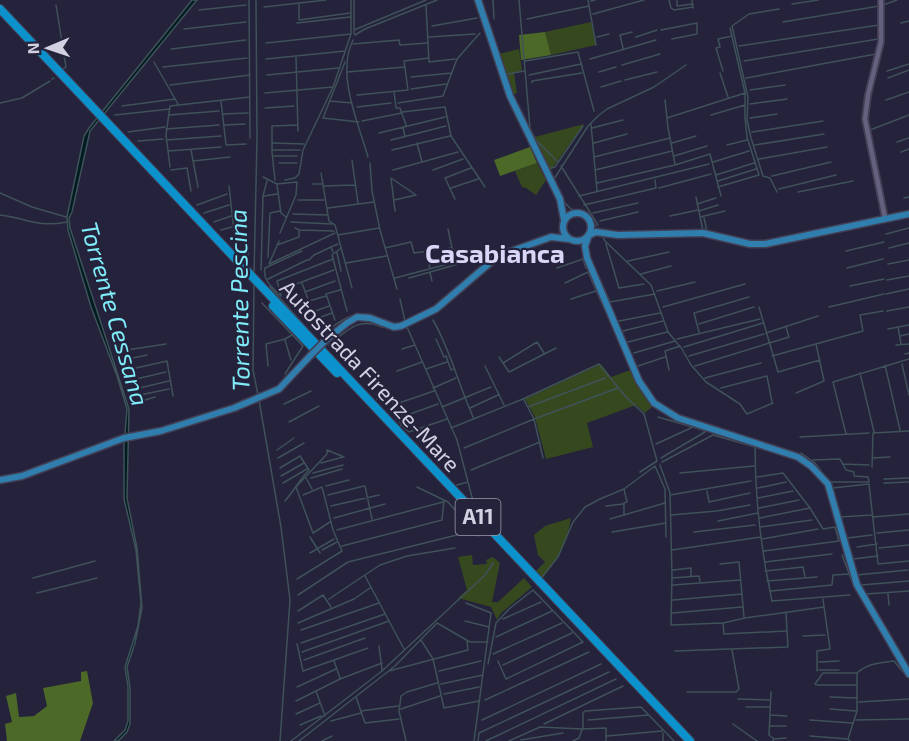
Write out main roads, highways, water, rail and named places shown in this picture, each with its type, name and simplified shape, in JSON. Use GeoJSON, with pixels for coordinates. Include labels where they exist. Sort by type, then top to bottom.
{"type":"FeatureCollection","features":[{"type":"Feature","properties":{"kind":"highway","name":"Autostrada Firenze-Mare"},"geometry":{"type":"LineString","coordinates":[[0,9],[99,118]]}},
{"type":"Feature","properties":{"kind":"highway","name":"Autostrada Firenze-Mare"},"geometry":{"type":"LineString","coordinates":[[0,16],[690,741]]}},
{"type":"Feature","properties":{"kind":"highway","name":"Autostrada Firenze-Mare"},"geometry":{"type":"LineString","coordinates":[[266,294],[684,741]]}},
{"type":"Feature","properties":{"kind":"main road"},"geometry":{"type":"LineString","coordinates":[[478,0],[510,96],[560,200],[564,232],[587,258]]}},
{"type":"Feature","properties":{"kind":"main road"},"geometry":{"type":"LineString","coordinates":[[560,200],[570,210],[586,216],[591,224],[603,234]]}},
{"type":"Feature","properties":{"kind":"main road"},"geometry":{"type":"LineString","coordinates":[[551,237],[570,215],[577,213]]}},
{"type":"Feature","properties":{"kind":"main road"},"geometry":{"type":"LineString","coordinates":[[0,480],[20,476],[126,438],[161,431],[234,408],[264,396],[284,385],[326,340],[346,323],[357,317],[370,318],[396,327],[425,315],[446,301],[495,258],[551,237],[580,241],[596,232],[618,235],[703,233],[750,244],[765,244],[909,214]]}},
{"type":"Feature","properties":{"kind":"main road"},"geometry":{"type":"LineString","coordinates":[[591,224],[585,246],[587,258],[639,381],[654,403],[678,418],[798,457],[823,477],[828,484],[857,585],[909,674]]}},
{"type":"Feature","properties":{"kind":"waterway"},"geometry":{"type":"LineString","coordinates":[[249,0],[250,138]]}},
{"type":"Feature","properties":{"kind":"waterway","name":"Torrente Pescina"},"geometry":{"type":"LineString","coordinates":[[254,276],[257,137],[256,0]]}},
{"type":"Feature","properties":{"kind":"waterway"},"geometry":{"type":"LineString","coordinates":[[264,7],[326,0]]}},
{"type":"Feature","properties":{"kind":"waterway"},"geometry":{"type":"LineString","coordinates":[[285,180],[295,178],[299,174],[303,150],[333,87],[351,34],[351,0]]}},
{"type":"Feature","properties":{"kind":"waterway"},"geometry":{"type":"LineString","coordinates":[[354,0],[354,34]]}},
{"type":"Feature","properties":{"kind":"waterway"},"geometry":{"type":"LineString","coordinates":[[354,30],[426,0]]}},
{"type":"Feature","properties":{"kind":"waterway"},"geometry":{"type":"LineString","coordinates":[[355,35],[437,0]]}},
{"type":"Feature","properties":{"kind":"waterway"},"geometry":{"type":"LineString","coordinates":[[493,0],[494,19]]}},
{"type":"Feature","properties":{"kind":"waterway"},"geometry":{"type":"LineString","coordinates":[[519,0],[530,128],[536,140],[558,162]]}},
{"type":"Feature","properties":{"kind":"waterway"},"geometry":{"type":"LineString","coordinates":[[588,0],[596,45]]}},
{"type":"Feature","properties":{"kind":"waterway"},"geometry":{"type":"LineString","coordinates":[[591,1],[595,0]]}},
{"type":"Feature","properties":{"kind":"waterway"},"geometry":{"type":"LineString","coordinates":[[593,14],[644,0]]}},
{"type":"Feature","properties":{"kind":"waterway"},"geometry":{"type":"LineString","coordinates":[[669,0],[674,10],[693,7]]}},
{"type":"Feature","properties":{"kind":"waterway"},"geometry":{"type":"LineString","coordinates":[[677,0],[677,6],[693,4]]}},
{"type":"Feature","properties":{"kind":"waterway"},"geometry":{"type":"LineString","coordinates":[[692,0],[693,8]]}},
{"type":"Feature","properties":{"kind":"waterway"},"geometry":{"type":"LineString","coordinates":[[792,4],[818,0]]}},
{"type":"Feature","properties":{"kind":"waterway"},"geometry":{"type":"LineString","coordinates":[[884,22],[883,5],[897,0]]}},
{"type":"Feature","properties":{"kind":"waterway"},"geometry":{"type":"LineString","coordinates":[[299,3],[299,20],[350,13]]}},
{"type":"Feature","properties":{"kind":"waterway"},"geometry":{"type":"LineString","coordinates":[[56,5],[66,67],[63,69]]}},
{"type":"Feature","properties":{"kind":"waterway"},"geometry":{"type":"LineString","coordinates":[[199,10],[246,5]]}},
{"type":"Feature","properties":{"kind":"waterway"},"geometry":{"type":"LineString","coordinates":[[426,6],[429,62],[455,59]]}},
{"type":"Feature","properties":{"kind":"waterway"},"geometry":{"type":"LineString","coordinates":[[527,19],[589,6]]}},
{"type":"Feature","properties":{"kind":"waterway"},"geometry":{"type":"LineString","coordinates":[[783,22],[879,6]]}},
{"type":"Feature","properties":{"kind":"waterway"},"geometry":{"type":"LineString","coordinates":[[777,192],[770,178],[763,176],[751,138],[747,120],[748,97],[732,26],[749,14],[779,9]]}},
{"type":"Feature","properties":{"kind":"waterway"},"geometry":{"type":"LineString","coordinates":[[297,23],[350,17]]}},
{"type":"Feature","properties":{"kind":"waterway"},"geometry":{"type":"LineString","coordinates":[[432,26],[477,18]]}},
{"type":"Feature","properties":{"kind":"waterway"},"geometry":{"type":"LineString","coordinates":[[901,23],[909,21]]}},
{"type":"Feature","properties":{"kind":"waterway"},"geometry":{"type":"LineString","coordinates":[[184,29],[246,22]]}},
{"type":"Feature","properties":{"kind":"waterway"},"geometry":{"type":"LineString","coordinates":[[661,30],[697,23],[697,34],[672,39]]}},
{"type":"Feature","properties":{"kind":"waterway"},"geometry":{"type":"LineString","coordinates":[[739,46],[879,25]]}},
{"type":"Feature","properties":{"kind":"waterway"},"geometry":{"type":"LineString","coordinates":[[718,187],[759,175],[747,137],[745,93],[730,28]]}},
{"type":"Feature","properties":{"kind":"waterway"},"geometry":{"type":"LineString","coordinates":[[636,37],[657,30]]}},
{"type":"Feature","properties":{"kind":"waterway"},"geometry":{"type":"LineString","coordinates":[[623,48],[620,35],[632,32]]}},
{"type":"Feature","properties":{"kind":"waterway"},"geometry":{"type":"LineString","coordinates":[[398,103],[443,96],[457,59],[480,33]]}},
{"type":"Feature","properties":{"kind":"waterway"},"geometry":{"type":"LineString","coordinates":[[746,78],[876,54],[879,33]]}},
{"type":"Feature","properties":{"kind":"waterway"},"geometry":{"type":"LineString","coordinates":[[266,43],[351,34]]}},
{"type":"Feature","properties":{"kind":"waterway"},"geometry":{"type":"LineString","coordinates":[[429,37],[475,34]]}},
{"type":"Feature","properties":{"kind":"waterway"},"geometry":{"type":"LineString","coordinates":[[597,37],[609,34]]}},
{"type":"Feature","properties":{"kind":"waterway"},"geometry":{"type":"LineString","coordinates":[[723,71],[716,48],[720,47],[718,39],[732,36]]}},
{"type":"Feature","properties":{"kind":"waterway"},"geometry":{"type":"LineString","coordinates":[[744,61],[878,39]]}},
{"type":"Feature","properties":{"kind":"waterway"},"geometry":{"type":"LineString","coordinates":[[171,49],[246,40]]}},
{"type":"Feature","properties":{"kind":"waterway"},"geometry":{"type":"LineString","coordinates":[[353,40],[348,53],[348,83],[354,114],[368,157]]}},
{"type":"Feature","properties":{"kind":"waterway"},"geometry":{"type":"LineString","coordinates":[[353,44],[399,40],[400,45],[427,43]]}},
{"type":"Feature","properties":{"kind":"waterway"},"geometry":{"type":"LineString","coordinates":[[590,59],[656,40]]}},
{"type":"Feature","properties":{"kind":"waterway"},"geometry":{"type":"LineString","coordinates":[[266,59],[345,51]]}},
{"type":"Feature","properties":{"kind":"waterway"},"geometry":{"type":"LineString","coordinates":[[525,61],[578,52],[594,111]]}},
{"type":"Feature","properties":{"kind":"waterway"},"geometry":{"type":"LineString","coordinates":[[622,65],[660,54]]}},
{"type":"Feature","properties":{"kind":"waterway"},"geometry":{"type":"LineString","coordinates":[[296,57],[298,131]]}},
{"type":"Feature","properties":{"kind":"waterway"},"geometry":{"type":"LineString","coordinates":[[163,67],[247,58]]}},
{"type":"Feature","properties":{"kind":"waterway"},"geometry":{"type":"LineString","coordinates":[[357,95],[408,90],[404,61],[429,58]]}},
{"type":"Feature","properties":{"kind":"waterway"},"geometry":{"type":"LineString","coordinates":[[154,62],[178,104]]}},
{"type":"Feature","properties":{"kind":"waterway"},"geometry":{"type":"LineString","coordinates":[[345,62],[323,118],[359,122]]}},
{"type":"Feature","properties":{"kind":"waterway"},"geometry":{"type":"LineString","coordinates":[[529,75],[581,64]]}},
{"type":"Feature","properties":{"kind":"waterway"},"geometry":{"type":"LineString","coordinates":[[887,71],[909,64]]}},
{"type":"Feature","properties":{"kind":"waterway"},"geometry":{"type":"LineString","coordinates":[[554,179],[588,126],[598,116],[607,109],[654,87],[686,65]]}},
{"type":"Feature","properties":{"kind":"waterway"},"geometry":{"type":"LineString","coordinates":[[347,72],[405,67]]}},
{"type":"Feature","properties":{"kind":"waterway"},"geometry":{"type":"LineString","coordinates":[[599,72],[616,67]]}},
{"type":"Feature","properties":{"kind":"waterway"},"geometry":{"type":"LineString","coordinates":[[267,75],[338,68]]}},
{"type":"Feature","properties":{"kind":"waterway"},"geometry":{"type":"LineString","coordinates":[[888,78],[909,70]]}},
{"type":"Feature","properties":{"kind":"waterway"},"geometry":{"type":"LineString","coordinates":[[508,74],[524,71]]}},
{"type":"Feature","properties":{"kind":"waterway"},"geometry":{"type":"LineString","coordinates":[[625,80],[657,72]]}},
{"type":"Feature","properties":{"kind":"waterway"},"geometry":{"type":"LineString","coordinates":[[411,77],[452,73]]}},
{"type":"Feature","properties":{"kind":"waterway"},"geometry":{"type":"LineString","coordinates":[[532,83],[532,81],[582,73]]}},
{"type":"Feature","properties":{"kind":"waterway"},"geometry":{"type":"LineString","coordinates":[[720,73],[728,97]]}},
{"type":"Feature","properties":{"kind":"waterway"},"geometry":{"type":"LineString","coordinates":[[170,85],[250,75]]}},
{"type":"Feature","properties":{"kind":"waterway"},"geometry":{"type":"LineString","coordinates":[[0,103],[22,98],[50,81]]}},
{"type":"Feature","properties":{"kind":"waterway"},"geometry":{"type":"LineString","coordinates":[[601,87],[621,81]]}},
{"type":"Feature","properties":{"kind":"waterway"},"geometry":{"type":"LineString","coordinates":[[411,89],[446,84]]}},
{"type":"Feature","properties":{"kind":"waterway"},"geometry":{"type":"LineString","coordinates":[[750,90],[785,85]]}},
{"type":"Feature","properties":{"kind":"waterway"},"geometry":{"type":"LineString","coordinates":[[265,93],[333,87]]}},
{"type":"Feature","properties":{"kind":"waterway"},"geometry":{"type":"LineString","coordinates":[[394,92],[396,108],[400,108],[406,125]]}},
{"type":"Feature","properties":{"kind":"waterway"},"geometry":{"type":"LineString","coordinates":[[886,100],[909,92]]}},
{"type":"Feature","properties":{"kind":"waterway"},"geometry":{"type":"LineString","coordinates":[[667,118],[745,93]]}},
{"type":"Feature","properties":{"kind":"waterway"},"geometry":{"type":"LineString","coordinates":[[170,167],[166,135],[170,106],[250,97]]}},
{"type":"Feature","properties":{"kind":"waterway"},"geometry":{"type":"LineString","coordinates":[[122,106],[175,99]]}},
{"type":"Feature","properties":{"kind":"waterway"},"geometry":{"type":"LineString","coordinates":[[750,104],[787,99]]}},
{"type":"Feature","properties":{"kind":"waterway"},"geometry":{"type":"LineString","coordinates":[[665,100],[675,164]]}},
{"type":"Feature","properties":{"kind":"waterway"},"geometry":{"type":"LineString","coordinates":[[221,101],[226,145],[246,144]]}},
{"type":"Feature","properties":{"kind":"waterway"},"geometry":{"type":"LineString","coordinates":[[330,101],[352,103]]}},
{"type":"Feature","properties":{"kind":"waterway"},"geometry":{"type":"LineString","coordinates":[[357,107],[391,103]]}},
{"type":"Feature","properties":{"kind":"waterway"},"geometry":{"type":"LineString","coordinates":[[711,115],[745,105]]}},
{"type":"Feature","properties":{"kind":"waterway"},"geometry":{"type":"LineString","coordinates":[[265,108],[294,106]]}},
{"type":"Feature","properties":{"kind":"waterway"},"geometry":{"type":"LineString","coordinates":[[402,112],[445,107],[451,136],[485,187]]}},
{"type":"Feature","properties":{"kind":"waterway"},"geometry":{"type":"LineString","coordinates":[[115,115],[170,109]]}},
{"type":"Feature","properties":{"kind":"waterway"},"geometry":{"type":"LineString","coordinates":[[169,115],[219,111]]}},
{"type":"Feature","properties":{"kind":"waterway"},"geometry":{"type":"LineString","coordinates":[[223,114],[248,113]]}},
{"type":"Feature","properties":{"kind":"waterway"},"geometry":{"type":"LineString","coordinates":[[362,121],[402,113]]}},
{"type":"Feature","properties":{"kind":"waterway"},"geometry":{"type":"LineString","coordinates":[[750,118],[777,114]]}},
{"type":"Feature","properties":{"kind":"waterway"},"geometry":{"type":"LineString","coordinates":[[870,130],[909,115]]}},
{"type":"Feature","properties":{"kind":"waterway"},"geometry":{"type":"LineString","coordinates":[[379,133],[445,117]]}},
{"type":"Feature","properties":{"kind":"waterway"},"geometry":{"type":"LineString","coordinates":[[592,128],[623,120]]}},
{"type":"Feature","properties":{"kind":"waterway"},"geometry":{"type":"LineString","coordinates":[[752,132],[823,121]]}},
{"type":"Feature","properties":{"kind":"waterway"},"geometry":{"type":"LineString","coordinates":[[225,125],[245,124]]}},
{"type":"Feature","properties":{"kind":"waterway"},"geometry":{"type":"LineString","coordinates":[[591,124],[597,191]]}},
{"type":"Feature","properties":{"kind":"waterway"},"geometry":{"type":"LineString","coordinates":[[166,129],[219,125]]}},
{"type":"Feature","properties":{"kind":"waterway"},"geometry":{"type":"LineString","coordinates":[[275,180],[272,126],[298,125]]}},
{"type":"Feature","properties":{"kind":"waterway"},"geometry":{"type":"LineString","coordinates":[[391,140],[446,126]]}},
{"type":"Feature","properties":{"kind":"waterway"},"geometry":{"type":"LineString","coordinates":[[547,169],[555,167],[583,126]]}},
{"type":"Feature","properties":{"kind":"waterway"},"geometry":{"type":"LineString","coordinates":[[128,132],[165,127]]}},
{"type":"Feature","properties":{"kind":"waterway"},"geometry":{"type":"LineString","coordinates":[[403,127],[405,137]]}},
{"type":"Feature","properties":{"kind":"waterway"},"geometry":{"type":"LineString","coordinates":[[594,143],[627,134]]}},
{"type":"Feature","properties":{"kind":"waterway"},"geometry":{"type":"LineString","coordinates":[[755,145],[824,134]]}},
{"type":"Feature","properties":{"kind":"waterway"},"geometry":{"type":"LineString","coordinates":[[166,140],[221,136]]}},
{"type":"Feature","properties":{"kind":"waterway"},"geometry":{"type":"LineString","coordinates":[[392,150],[450,136]]}},
{"type":"Feature","properties":{"kind":"waterway"},"geometry":{"type":"LineString","coordinates":[[672,143],[696,136]]}},
{"type":"Feature","properties":{"kind":"waterway"},"geometry":{"type":"LineString","coordinates":[[594,157],[670,138]]}},
{"type":"Feature","properties":{"kind":"waterway"},"geometry":{"type":"LineString","coordinates":[[897,142],[909,138]]}},
{"type":"Feature","properties":{"kind":"waterway"},"geometry":{"type":"LineString","coordinates":[[138,141],[163,139]]}},
{"type":"Feature","properties":{"kind":"waterway"},"geometry":{"type":"LineString","coordinates":[[727,145],[747,140]]}},
{"type":"Feature","properties":{"kind":"waterway"},"geometry":{"type":"LineString","coordinates":[[273,143],[304,144]]}},
{"type":"Feature","properties":{"kind":"waterway"},"geometry":{"type":"LineString","coordinates":[[417,143],[422,162]]}},
{"type":"Feature","properties":{"kind":"waterway"},"geometry":{"type":"LineString","coordinates":[[674,156],[707,146]]}},
{"type":"Feature","properties":{"kind":"waterway"},"geometry":{"type":"LineString","coordinates":[[168,151],[221,147]]}},
{"type":"Feature","properties":{"kind":"waterway"},"geometry":{"type":"LineString","coordinates":[[759,159],[827,147]]}},
{"type":"Feature","properties":{"kind":"waterway"},"geometry":{"type":"LineString","coordinates":[[901,152],[909,149]]}},
{"type":"Feature","properties":{"kind":"waterway"},"geometry":{"type":"LineString","coordinates":[[191,150],[198,187]]}},
{"type":"Feature","properties":{"kind":"waterway"},"geometry":{"type":"LineString","coordinates":[[273,150],[300,150]]}},
{"type":"Feature","properties":{"kind":"waterway"},"geometry":{"type":"LineString","coordinates":[[595,170],[672,151]]}},
{"type":"Feature","properties":{"kind":"waterway"},"geometry":{"type":"LineString","coordinates":[[713,162],[749,151]]}},
{"type":"Feature","properties":{"kind":"waterway"},"geometry":{"type":"LineString","coordinates":[[393,170],[458,152]]}},
{"type":"Feature","properties":{"kind":"waterway"},"geometry":{"type":"LineString","coordinates":[[597,183],[675,165],[710,154],[721,196]]}},
{"type":"Feature","properties":{"kind":"waterway"},"geometry":{"type":"LineString","coordinates":[[274,156],[297,156]]}},
{"type":"Feature","properties":{"kind":"waterway"},"geometry":{"type":"LineString","coordinates":[[193,161],[230,157]]}},
{"type":"Feature","properties":{"kind":"waterway"},"geometry":{"type":"LineString","coordinates":[[433,170],[463,159]]}},
{"type":"Feature","properties":{"kind":"waterway"},"geometry":{"type":"LineString","coordinates":[[352,160],[358,203]]}},
{"type":"Feature","properties":{"kind":"waterway"},"geometry":{"type":"LineString","coordinates":[[772,176],[831,162]]}},
{"type":"Feature","properties":{"kind":"waterway"},"geometry":{"type":"LineString","coordinates":[[279,163],[297,163]]}},
{"type":"Feature","properties":{"kind":"waterway"},"geometry":{"type":"LineString","coordinates":[[370,163],[372,191],[380,230],[397,289]]}},
{"type":"Feature","properties":{"kind":"waterway"},"geometry":{"type":"LineString","coordinates":[[716,175],[754,163]]}},
{"type":"Feature","properties":{"kind":"waterway"},"geometry":{"type":"LineString","coordinates":[[579,196],[709,164]]}},
{"type":"Feature","properties":{"kind":"waterway"},"geometry":{"type":"LineString","coordinates":[[561,166],[598,225]]}},
{"type":"Feature","properties":{"kind":"waterway"},"geometry":{"type":"LineString","coordinates":[[171,170],[187,168],[191,191]]}},
{"type":"Feature","properties":{"kind":"waterway"},"geometry":{"type":"LineString","coordinates":[[455,199],[445,178],[471,168]]}},
{"type":"Feature","properties":{"kind":"waterway"},"geometry":{"type":"LineString","coordinates":[[718,181],[756,169]]}},
{"type":"Feature","properties":{"kind":"waterway"},"geometry":{"type":"LineString","coordinates":[[321,173],[329,221],[335,225],[352,288]]}},
{"type":"Feature","properties":{"kind":"waterway"},"geometry":{"type":"LineString","coordinates":[[659,188],[711,174]]}},
{"type":"Feature","properties":{"kind":"waterway"},"geometry":{"type":"LineString","coordinates":[[779,189],[836,175]]}},
{"type":"Feature","properties":{"kind":"waterway"},"geometry":{"type":"LineString","coordinates":[[263,177],[277,184],[297,182],[296,195],[280,233]]}},
{"type":"Feature","properties":{"kind":"waterway"},"geometry":{"type":"LineString","coordinates":[[395,211],[391,178],[416,195]]}},
{"type":"Feature","properties":{"kind":"waterway"},"geometry":{"type":"LineString","coordinates":[[451,188],[478,179]]}},
{"type":"Feature","properties":{"kind":"waterway"},"geometry":{"type":"LineString","coordinates":[[584,205],[656,188],[655,180]]}},
{"type":"Feature","properties":{"kind":"waterway"},"geometry":{"type":"LineString","coordinates":[[261,270],[263,196],[267,181]]}},
{"type":"Feature","properties":{"kind":"waterway"},"geometry":{"type":"LineString","coordinates":[[798,192],[853,181]]}},
{"type":"Feature","properties":{"kind":"waterway"},"geometry":{"type":"LineString","coordinates":[[313,184],[323,184]]}},
{"type":"Feature","properties":{"kind":"waterway"},"geometry":{"type":"LineString","coordinates":[[277,185],[281,213],[286,217]]}},
{"type":"Feature","properties":{"kind":"waterway"},"geometry":{"type":"LineString","coordinates":[[324,186],[355,185]]}},
{"type":"Feature","properties":{"kind":"waterway"},"geometry":{"type":"LineString","coordinates":[[229,186],[235,240]]}},
{"type":"Feature","properties":{"kind":"waterway"},"geometry":{"type":"LineString","coordinates":[[0,193],[32,207],[66,217]]}},
{"type":"Feature","properties":{"kind":"waterway"},"geometry":{"type":"LineString","coordinates":[[197,205],[227,194]]}},
{"type":"Feature","properties":{"kind":"waterway"},"geometry":{"type":"LineString","coordinates":[[264,196],[277,194]]}},
{"type":"Feature","properties":{"kind":"waterway"},"geometry":{"type":"LineString","coordinates":[[394,200],[416,195]]}},
{"type":"Feature","properties":{"kind":"waterway"},"geometry":{"type":"LineString","coordinates":[[696,197],[703,231]]}},
{"type":"Feature","properties":{"kind":"waterway"},"geometry":{"type":"LineString","coordinates":[[904,198],[909,197]]}},
{"type":"Feature","properties":{"kind":"waterway"},"geometry":{"type":"LineString","coordinates":[[697,204],[716,198]]}},
{"type":"Feature","properties":{"kind":"waterway"},"geometry":{"type":"LineString","coordinates":[[298,200],[324,200]]}},
{"type":"Feature","properties":{"kind":"waterway"},"geometry":{"type":"LineString","coordinates":[[328,208],[374,202]]}},
{"type":"Feature","properties":{"kind":"waterway"},"geometry":{"type":"LineString","coordinates":[[564,202],[571,209],[586,214],[596,226]]}},
{"type":"Feature","properties":{"kind":"waterway"},"geometry":{"type":"LineString","coordinates":[[593,213],[638,203]]}},
{"type":"Feature","properties":{"kind":"waterway"},"geometry":{"type":"LineString","coordinates":[[204,213],[229,205]]}},
{"type":"Feature","properties":{"kind":"waterway"},"geometry":{"type":"LineString","coordinates":[[699,211],[718,205]]}},
{"type":"Feature","properties":{"kind":"waterway"},"geometry":{"type":"LineString","coordinates":[[670,216],[698,210]]}},
{"type":"Feature","properties":{"kind":"waterway"},"geometry":{"type":"LineString","coordinates":[[268,257],[270,213],[280,211]]}},
{"type":"Feature","properties":{"kind":"waterway"},"geometry":{"type":"LineString","coordinates":[[700,217],[725,211]]}},
{"type":"Feature","properties":{"kind":"waterway"},"geometry":{"type":"LineString","coordinates":[[600,221],[638,212]]}},
{"type":"Feature","properties":{"kind":"waterway"},"geometry":{"type":"LineString","coordinates":[[293,214],[328,215]]}},
{"type":"Feature","properties":{"kind":"waterway","name":"Torrente Cessana"},"geometry":{"type":"LineString","coordinates":[[0,215],[47,224],[67,222]]}},
{"type":"Feature","properties":{"kind":"waterway"},"geometry":{"type":"LineString","coordinates":[[214,222],[231,216]]}},
{"type":"Feature","properties":{"kind":"waterway"},"geometry":{"type":"LineString","coordinates":[[233,218],[247,216]]}},
{"type":"Feature","properties":{"kind":"waterway"},"geometry":{"type":"LineString","coordinates":[[704,218],[707,231]]}},
{"type":"Feature","properties":{"kind":"waterway"},"geometry":{"type":"LineString","coordinates":[[291,222],[332,224]]}},
{"type":"Feature","properties":{"kind":"waterway"},"geometry":{"type":"LineString","coordinates":[[221,230],[232,227]]}},
{"type":"Feature","properties":{"kind":"waterway"},"geometry":{"type":"LineString","coordinates":[[277,245],[299,237],[299,230],[295,228]]}},
{"type":"Feature","properties":{"kind":"waterway"},"geometry":{"type":"LineString","coordinates":[[338,235],[379,228]]}},
{"type":"Feature","properties":{"kind":"waterway"},"geometry":{"type":"LineString","coordinates":[[886,234],[909,228]]}},
{"type":"Feature","properties":{"kind":"waterway"},"geometry":{"type":"LineString","coordinates":[[395,278],[463,260],[452,248],[448,229]]}},
{"type":"Feature","properties":{"kind":"waterway"},"geometry":{"type":"LineString","coordinates":[[299,230],[334,231]]}},
{"type":"Feature","properties":{"kind":"waterway"},"geometry":{"type":"LineString","coordinates":[[279,241],[269,264],[335,233]]}},
{"type":"Feature","properties":{"kind":"waterway"},"geometry":{"type":"LineString","coordinates":[[603,237],[651,285],[668,332],[706,382],[740,404],[747,414],[773,403]]}},
{"type":"Feature","properties":{"kind":"waterway"},"geometry":{"type":"LineString","coordinates":[[230,241],[248,239],[248,258]]}},
{"type":"Feature","properties":{"kind":"waterway"},"geometry":{"type":"LineString","coordinates":[[385,248],[411,242],[414,253],[451,248]]}},
{"type":"Feature","properties":{"kind":"waterway"},"geometry":{"type":"LineString","coordinates":[[846,251],[884,242]]}},
{"type":"Feature","properties":{"kind":"waterway"},"geometry":{"type":"LineString","coordinates":[[889,248],[909,243]]}},
{"type":"Feature","properties":{"kind":"waterway"},"geometry":{"type":"LineString","coordinates":[[333,252],[331,247],[338,244]]}},
{"type":"Feature","properties":{"kind":"waterway"},"geometry":{"type":"LineString","coordinates":[[606,244],[619,288],[644,284]]}},
{"type":"Feature","properties":{"kind":"waterway"},"geometry":{"type":"LineString","coordinates":[[268,279],[331,247]]}},
{"type":"Feature","properties":{"kind":"waterway"},"geometry":{"type":"LineString","coordinates":[[340,249],[332,255],[347,311]]}},
{"type":"Feature","properties":{"kind":"waterway"},"geometry":{"type":"LineString","coordinates":[[281,296],[267,280],[265,268],[302,251]]}},
{"type":"Feature","properties":{"kind":"waterway"},"geometry":{"type":"LineString","coordinates":[[426,252],[430,268]]}},
{"type":"Feature","properties":{"kind":"waterway"},"geometry":{"type":"LineString","coordinates":[[628,261],[669,252]]}},
{"type":"Feature","properties":{"kind":"waterway"},"geometry":{"type":"LineString","coordinates":[[337,253],[341,271]]}},
{"type":"Feature","properties":{"kind":"waterway"},"geometry":{"type":"LineString","coordinates":[[346,263],[386,256]]}},
{"type":"Feature","properties":{"kind":"waterway"},"geometry":{"type":"LineString","coordinates":[[281,295],[277,281],[333,259]]}},
{"type":"Feature","properties":{"kind":"waterway"},"geometry":{"type":"LineString","coordinates":[[557,268],[583,259],[586,268]]}},
{"type":"Feature","properties":{"kind":"waterway"},"geometry":{"type":"LineString","coordinates":[[847,268],[883,259]]}},
{"type":"Feature","properties":{"kind":"waterway"},"geometry":{"type":"LineString","coordinates":[[888,264],[909,260]]}},
{"type":"Feature","properties":{"kind":"waterway"},"geometry":{"type":"LineString","coordinates":[[409,278],[469,261]]}},
{"type":"Feature","properties":{"kind":"waterway"},"geometry":{"type":"LineString","coordinates":[[594,266],[610,302],[655,294]]}},
{"type":"Feature","properties":{"kind":"waterway"},"geometry":{"type":"LineString","coordinates":[[641,274],[671,266]]}},
{"type":"Feature","properties":{"kind":"waterway"},"geometry":{"type":"LineString","coordinates":[[280,290],[334,270]]}},
{"type":"Feature","properties":{"kind":"waterway"},"geometry":{"type":"LineString","coordinates":[[588,272],[604,308]]}},
{"type":"Feature","properties":{"kind":"waterway"},"geometry":{"type":"LineString","coordinates":[[565,283],[588,272]]}},
{"type":"Feature","properties":{"kind":"waterway"},"geometry":{"type":"LineString","coordinates":[[430,273],[432,281]]}},
{"type":"Feature","properties":{"kind":"waterway"},"geometry":{"type":"LineString","coordinates":[[887,280],[909,276]]}},
{"type":"Feature","properties":{"kind":"waterway"},"geometry":{"type":"LineString","coordinates":[[850,286],[884,279]]}},
{"type":"Feature","properties":{"kind":"waterway"},"geometry":{"type":"LineString","coordinates":[[305,292],[335,281]]}},
{"type":"Feature","properties":{"kind":"waterway"},"geometry":{"type":"LineString","coordinates":[[657,291],[695,282]]}},
{"type":"Feature","properties":{"kind":"waterway","name":"Torrente Pescina"},"geometry":{"type":"LineString","coordinates":[[254,283],[253,370],[258,395]]}},
{"type":"Feature","properties":{"kind":"waterway"},"geometry":{"type":"LineString","coordinates":[[302,283],[309,302]]}},
{"type":"Feature","properties":{"kind":"waterway"},"geometry":{"type":"LineString","coordinates":[[663,307],[745,284]]}},
{"type":"Feature","properties":{"kind":"waterway"},"geometry":{"type":"LineString","coordinates":[[270,287],[319,342]]}},
{"type":"Feature","properties":{"kind":"waterway"},"geometry":{"type":"LineString","coordinates":[[886,294],[909,289]]}},
{"type":"Feature","properties":{"kind":"waterway"},"geometry":{"type":"LineString","coordinates":[[335,320],[326,294],[340,290]]}},
{"type":"Feature","properties":{"kind":"waterway"},"geometry":{"type":"LineString","coordinates":[[571,299],[596,291]]}},
{"type":"Feature","properties":{"kind":"waterway"},"geometry":{"type":"LineString","coordinates":[[829,307],[884,294]]}},
{"type":"Feature","properties":{"kind":"waterway"},"geometry":{"type":"LineString","coordinates":[[309,301],[326,296]]}},
{"type":"Feature","properties":{"kind":"waterway"},"geometry":{"type":"LineString","coordinates":[[699,332],[694,313],[749,297]]}},
{"type":"Feature","properties":{"kind":"waterway"},"geometry":{"type":"LineString","coordinates":[[400,299],[405,321]]}},
{"type":"Feature","properties":{"kind":"waterway"},"geometry":{"type":"LineString","coordinates":[[262,303],[303,346],[285,374]]}},
{"type":"Feature","properties":{"kind":"waterway"},"geometry":{"type":"LineString","coordinates":[[302,316],[329,306]]}},
{"type":"Feature","properties":{"kind":"waterway"},"geometry":{"type":"LineString","coordinates":[[699,324],[754,307]]}},
{"type":"Feature","properties":{"kind":"waterway"},"geometry":{"type":"LineString","coordinates":[[759,307],[778,372],[820,360]]}},
{"type":"Feature","properties":{"kind":"waterway"},"geometry":{"type":"LineString","coordinates":[[887,311],[909,307]]}},
{"type":"Feature","properties":{"kind":"waterway"},"geometry":{"type":"LineString","coordinates":[[772,356],[863,331],[860,315],[883,311]]}},
{"type":"Feature","properties":{"kind":"waterway"},"geometry":{"type":"LineString","coordinates":[[307,322],[332,313]]}},
{"type":"Feature","properties":{"kind":"waterway"},"geometry":{"type":"LineString","coordinates":[[619,321],[660,313]]}},
{"type":"Feature","properties":{"kind":"waterway"},"geometry":{"type":"LineString","coordinates":[[321,334],[351,316],[372,315]]}},
{"type":"Feature","properties":{"kind":"waterway"},"geometry":{"type":"LineString","coordinates":[[766,333],[818,316]]}},
{"type":"Feature","properties":{"kind":"waterway"},"geometry":{"type":"LineString","coordinates":[[677,339],[760,319]]}},
{"type":"Feature","properties":{"kind":"waterway"},"geometry":{"type":"LineString","coordinates":[[433,320],[445,344],[474,419]]}},
{"type":"Feature","properties":{"kind":"waterway"},"geometry":{"type":"LineString","coordinates":[[623,331],[663,321]]}},
{"type":"Feature","properties":{"kind":"waterway"},"geometry":{"type":"LineString","coordinates":[[329,345],[359,324],[366,323],[382,327]]}},
{"type":"Feature","properties":{"kind":"waterway"},"geometry":{"type":"LineString","coordinates":[[684,347],[763,323]]}},
{"type":"Feature","properties":{"kind":"waterway"},"geometry":{"type":"LineString","coordinates":[[888,329],[909,325]]}},
{"type":"Feature","properties":{"kind":"waterway"},"geometry":{"type":"LineString","coordinates":[[407,327],[457,440],[474,505]]}},
{"type":"Feature","properties":{"kind":"waterway"},"geometry":{"type":"LineString","coordinates":[[695,366],[789,337],[786,327]]}},
{"type":"Feature","properties":{"kind":"waterway"},"geometry":{"type":"LineString","coordinates":[[898,327],[901,344]]}},
{"type":"Feature","properties":{"kind":"waterway"},"geometry":{"type":"LineString","coordinates":[[628,342],[667,332]]}},
{"type":"Feature","properties":{"kind":"waterway"},"geometry":{"type":"LineString","coordinates":[[689,356],[764,334]]}},
{"type":"Feature","properties":{"kind":"waterway"},"geometry":{"type":"LineString","coordinates":[[900,336],[909,334]]}},
{"type":"Feature","properties":{"kind":"waterway"},"geometry":{"type":"LineString","coordinates":[[268,366],[266,344],[292,335]]}},
{"type":"Feature","properties":{"kind":"waterway"},"geometry":{"type":"LineString","coordinates":[[436,339],[451,370],[453,369]]}},
{"type":"Feature","properties":{"kind":"waterway"},"geometry":{"type":"LineString","coordinates":[[285,340],[291,360]]}},
{"type":"Feature","properties":{"kind":"waterway"},"geometry":{"type":"LineString","coordinates":[[634,353],[675,341]]}},
{"type":"Feature","properties":{"kind":"waterway"},"geometry":{"type":"LineString","coordinates":[[503,363],[537,342],[544,353]]}},
{"type":"Feature","properties":{"kind":"waterway","name":"Torrente Cessana"},"geometry":{"type":"LineString","coordinates":[[120,351],[166,344]]}},
{"type":"Feature","properties":{"kind":"waterway"},"geometry":{"type":"LineString","coordinates":[[796,393],[824,381],[816,344]]}},
{"type":"Feature","properties":{"kind":"waterway"},"geometry":{"type":"LineString","coordinates":[[896,345],[909,344]]}},
{"type":"Feature","properties":{"kind":"waterway"},"geometry":{"type":"LineString","coordinates":[[402,349],[415,345]]}},
{"type":"Feature","properties":{"kind":"waterway"},"geometry":{"type":"LineString","coordinates":[[669,370],[665,351],[680,346]]}},
{"type":"Feature","properties":{"kind":"waterway"},"geometry":{"type":"LineString","coordinates":[[499,357],[509,372],[556,348]]}},
{"type":"Feature","properties":{"kind":"waterway"},"geometry":{"type":"LineString","coordinates":[[905,354],[909,353]]}},
{"type":"Feature","properties":{"kind":"waterway","name":"Torrente Cessana"},"geometry":{"type":"LineString","coordinates":[[123,360],[147,355]]}},
{"type":"Feature","properties":{"kind":"waterway"},"geometry":{"type":"LineString","coordinates":[[638,366],[665,357]]}},
{"type":"Feature","properties":{"kind":"waterway"},"geometry":{"type":"LineString","coordinates":[[846,434],[833,382],[909,359]]}},
{"type":"Feature","properties":{"kind":"waterway","name":"Torrente Cessana"},"geometry":{"type":"LineString","coordinates":[[127,370],[167,361],[173,396]]}},
{"type":"Feature","properties":{"kind":"waterway"},"geometry":{"type":"LineString","coordinates":[[397,371],[422,362]]}},
{"type":"Feature","properties":{"kind":"waterway"},"geometry":{"type":"LineString","coordinates":[[426,369],[447,362]]}},
{"type":"Feature","properties":{"kind":"waterway"},"geometry":{"type":"LineString","coordinates":[[705,378],[761,363]]}},
{"type":"Feature","properties":{"kind":"waterway"},"geometry":{"type":"LineString","coordinates":[[451,428],[523,399],[599,364],[625,396],[644,414],[657,461],[640,472]]}},
{"type":"Feature","properties":{"kind":"waterway"},"geometry":{"type":"LineString","coordinates":[[902,364],[909,395]]}},
{"type":"Feature","properties":{"kind":"waterway"},"geometry":{"type":"LineString","coordinates":[[885,365],[900,430]]}},
{"type":"Feature","properties":{"kind":"waterway"},"geometry":{"type":"LineString","coordinates":[[485,366],[504,405]]}},
{"type":"Feature","properties":{"kind":"waterway","name":"Torrente Cessana"},"geometry":{"type":"LineString","coordinates":[[132,380],[166,372]]}},
{"type":"Feature","properties":{"kind":"waterway"},"geometry":{"type":"LineString","coordinates":[[860,373],[874,432]]}},
{"type":"Feature","properties":{"kind":"waterway"},"geometry":{"type":"LineString","coordinates":[[721,388],[767,376],[772,402]]}},
{"type":"Feature","properties":{"kind":"waterway"},"geometry":{"type":"LineString","coordinates":[[433,388],[456,378]]}},
{"type":"Feature","properties":{"kind":"waterway"},"geometry":{"type":"LineString","coordinates":[[528,407],[605,378]]}},
{"type":"Feature","properties":{"kind":"waterway","name":"Torrente Cessana"},"geometry":{"type":"LineString","coordinates":[[135,389],[169,381]]}},
{"type":"Feature","properties":{"kind":"waterway"},"geometry":{"type":"LineString","coordinates":[[442,407],[491,387]]}},
{"type":"Feature","properties":{"kind":"waterway"},"geometry":{"type":"LineString","coordinates":[[464,448],[618,388]]}},
{"type":"Feature","properties":{"kind":"waterway","name":"Torrente Cessana"},"geometry":{"type":"LineString","coordinates":[[135,396],[169,389]]}},
{"type":"Feature","properties":{"kind":"waterway"},"geometry":{"type":"LineString","coordinates":[[284,404],[311,391]]}},
{"type":"Feature","properties":{"kind":"waterway"},"geometry":{"type":"LineString","coordinates":[[396,404],[434,391]]}},
{"type":"Feature","properties":{"kind":"waterway"},"geometry":{"type":"LineString","coordinates":[[470,408],[498,395]]}},
{"type":"Feature","properties":{"kind":"waterway","name":"Torrente Cessana"},"geometry":{"type":"LineString","coordinates":[[139,402],[155,397]]}},
{"type":"Feature","properties":{"kind":"waterway"},"geometry":{"type":"LineString","coordinates":[[377,399],[391,397],[401,425],[409,432],[447,419]]}},
{"type":"Feature","properties":{"kind":"waterway","name":"Torrente Pescina"},"geometry":{"type":"LineString","coordinates":[[259,400],[281,527],[290,600],[280,741]]}},
{"type":"Feature","properties":{"kind":"waterway"},"geometry":{"type":"LineString","coordinates":[[524,400],[534,419],[543,458]]}},
{"type":"Feature","properties":{"kind":"waterway"},"geometry":{"type":"LineString","coordinates":[[396,419],[438,404]]}},
{"type":"Feature","properties":{"kind":"waterway"},"geometry":{"type":"LineString","coordinates":[[289,422],[319,406]]}},
{"type":"Feature","properties":{"kind":"waterway"},"geometry":{"type":"LineString","coordinates":[[658,417],[705,432],[661,458]]}},
{"type":"Feature","properties":{"kind":"waterway"},"geometry":{"type":"LineString","coordinates":[[656,444],[693,427]]}},
{"type":"Feature","properties":{"kind":"waterway"},"geometry":{"type":"LineString","coordinates":[[872,467],[873,433],[909,431]]}},
{"type":"Feature","properties":{"kind":"waterway"},"geometry":{"type":"LineString","coordinates":[[800,437],[869,433]]}},
{"type":"Feature","properties":{"kind":"waterway"},"geometry":{"type":"LineString","coordinates":[[662,462],[713,435],[755,447],[759,524],[772,601],[850,595]]}},
{"type":"Feature","properties":{"kind":"waterway"},"geometry":{"type":"LineString","coordinates":[[277,450],[294,438]]}},
{"type":"Feature","properties":{"kind":"waterway"},"geometry":{"type":"LineString","coordinates":[[471,470],[540,442]]}},
{"type":"Feature","properties":{"kind":"waterway"},"geometry":{"type":"LineString","coordinates":[[278,458],[304,443]]}},
{"type":"Feature","properties":{"kind":"waterway"},"geometry":{"type":"LineString","coordinates":[[330,522],[313,533],[296,487],[327,454],[327,450],[344,457]]}},
{"type":"Feature","properties":{"kind":"waterway"},"geometry":{"type":"LineString","coordinates":[[801,453],[815,463],[827,479]]}},
{"type":"Feature","properties":{"kind":"waterway"},"geometry":{"type":"LineString","coordinates":[[280,468],[300,456],[309,470],[285,501]]}},
{"type":"Feature","properties":{"kind":"waterway"},"geometry":{"type":"LineString","coordinates":[[321,463],[343,457]]}},
{"type":"Feature","properties":{"kind":"waterway"},"geometry":{"type":"LineString","coordinates":[[873,458],[890,457]]}},
{"type":"Feature","properties":{"kind":"waterway"},"geometry":{"type":"LineString","coordinates":[[813,460],[840,459],[846,470],[854,472],[854,476],[868,477],[869,482]]}},
{"type":"Feature","properties":{"kind":"waterway"},"geometry":{"type":"LineString","coordinates":[[281,476],[304,463]]}},
{"type":"Feature","properties":{"kind":"waterway"},"geometry":{"type":"LineString","coordinates":[[843,464],[869,465]]}},
{"type":"Feature","properties":{"kind":"waterway"},"geometry":{"type":"LineString","coordinates":[[313,473],[343,465]]}},
{"type":"Feature","properties":{"kind":"waterway"},"geometry":{"type":"LineString","coordinates":[[660,465],[670,493],[671,625],[723,623],[824,607]]}},
{"type":"Feature","properties":{"kind":"waterway"},"geometry":{"type":"LineString","coordinates":[[542,577],[558,557],[573,522],[585,507],[624,489],[655,466],[665,489],[666,537]]}},
{"type":"Feature","properties":{"kind":"waterway"},"geometry":{"type":"LineString","coordinates":[[680,473],[754,466]]}},
{"type":"Feature","properties":{"kind":"waterway"},"geometry":{"type":"LineString","coordinates":[[283,483],[307,469]]}},
{"type":"Feature","properties":{"kind":"waterway"},"geometry":{"type":"LineString","coordinates":[[311,478],[342,469]]}},
{"type":"Feature","properties":{"kind":"waterway"},"geometry":{"type":"LineString","coordinates":[[757,477],[783,473],[823,529],[835,527],[839,541],[764,551]]}},
{"type":"Feature","properties":{"kind":"waterway"},"geometry":{"type":"LineString","coordinates":[[306,478],[312,489]]}},
{"type":"Feature","properties":{"kind":"waterway"},"geometry":{"type":"LineString","coordinates":[[884,479],[909,478]]}},
{"type":"Feature","properties":{"kind":"waterway"},"geometry":{"type":"LineString","coordinates":[[326,486],[349,480]]}},
{"type":"Feature","properties":{"kind":"waterway"},"geometry":{"type":"LineString","coordinates":[[670,495],[751,481]]}},
{"type":"Feature","properties":{"kind":"waterway"},"geometry":{"type":"LineString","coordinates":[[457,485],[468,482]]}},
{"type":"Feature","properties":{"kind":"waterway"},"geometry":{"type":"LineString","coordinates":[[758,488],[786,482]]}},
{"type":"Feature","properties":{"kind":"waterway"},"geometry":{"type":"LineString","coordinates":[[831,482],[869,482]]}},
{"type":"Feature","properties":{"kind":"waterway"},"geometry":{"type":"LineString","coordinates":[[884,483],[909,482]]}},
{"type":"Feature","properties":{"kind":"waterway"},"geometry":{"type":"LineString","coordinates":[[836,502],[833,488],[869,484],[878,564],[909,561]]}},
{"type":"Feature","properties":{"kind":"waterway"},"geometry":{"type":"LineString","coordinates":[[328,495],[364,486]]}},
{"type":"Feature","properties":{"kind":"waterway"},"geometry":{"type":"LineString","coordinates":[[365,486],[372,519]]}},
{"type":"Feature","properties":{"kind":"waterway"},"geometry":{"type":"LineString","coordinates":[[297,579],[342,551],[333,530],[322,487],[303,495]]}},
{"type":"Feature","properties":{"kind":"waterway"},"geometry":{"type":"LineString","coordinates":[[417,487],[448,502],[478,536]]}},
{"type":"Feature","properties":{"kind":"waterway"},"geometry":{"type":"LineString","coordinates":[[624,489],[627,502],[624,503],[624,514]]}},
{"type":"Feature","properties":{"kind":"waterway"},"geometry":{"type":"LineString","coordinates":[[707,491],[709,502],[750,493]]}},
{"type":"Feature","properties":{"kind":"waterway"},"geometry":{"type":"LineString","coordinates":[[758,498],[793,491]]}},
{"type":"Feature","properties":{"kind":"waterway"},"geometry":{"type":"LineString","coordinates":[[331,506],[379,495]]}},
{"type":"Feature","properties":{"kind":"waterway"},"geometry":{"type":"LineString","coordinates":[[342,546],[442,520],[444,500]]}},
{"type":"Feature","properties":{"kind":"waterway"},"geometry":{"type":"LineString","coordinates":[[759,508],[799,500]]}},
{"type":"Feature","properties":{"kind":"waterway"},"geometry":{"type":"LineString","coordinates":[[337,530],[443,502]]}},
{"type":"Feature","properties":{"kind":"waterway"},"geometry":{"type":"LineString","coordinates":[[610,519],[665,503]]}},
{"type":"Feature","properties":{"kind":"waterway"},"geometry":{"type":"LineString","coordinates":[[334,518],[385,504]]}},
{"type":"Feature","properties":{"kind":"waterway"},"geometry":{"type":"LineString","coordinates":[[606,506],[623,504]]}},
{"type":"Feature","properties":{"kind":"waterway"},"geometry":{"type":"LineString","coordinates":[[671,515],[717,511],[750,505]]}},
{"type":"Feature","properties":{"kind":"waterway"},"geometry":{"type":"LineString","coordinates":[[760,518],[810,508]]}},
{"type":"Feature","properties":{"kind":"waterway"},"geometry":{"type":"LineString","coordinates":[[718,521],[758,513]]}},
{"type":"Feature","properties":{"kind":"waterway"},"geometry":{"type":"LineString","coordinates":[[873,517],[909,514]]}},
{"type":"Feature","properties":{"kind":"waterway"},"geometry":{"type":"LineString","coordinates":[[840,517],[872,515]]}},
{"type":"Feature","properties":{"kind":"waterway"},"geometry":{"type":"LineString","coordinates":[[761,527],[812,520]]}},
{"type":"Feature","properties":{"kind":"waterway"},"geometry":{"type":"LineString","coordinates":[[612,532],[666,523]]}},
{"type":"Feature","properties":{"kind":"waterway"},"geometry":{"type":"LineString","coordinates":[[694,532],[755,525]]}},
{"type":"Feature","properties":{"kind":"waterway"},"geometry":{"type":"LineString","coordinates":[[762,539],[818,529]]}},
{"type":"Feature","properties":{"kind":"waterway"},"geometry":{"type":"LineString","coordinates":[[877,533],[909,530]]}},
{"type":"Feature","properties":{"kind":"waterway"},"geometry":{"type":"LineString","coordinates":[[298,595],[348,562],[473,531]]}},
{"type":"Feature","properties":{"kind":"waterway"},"geometry":{"type":"LineString","coordinates":[[847,538],[872,535]]}},
{"type":"Feature","properties":{"kind":"waterway"},"geometry":{"type":"LineString","coordinates":[[310,537],[320,553]]}},
{"type":"Feature","properties":{"kind":"waterway"},"geometry":{"type":"LineString","coordinates":[[672,550],[761,537]]}},
{"type":"Feature","properties":{"kind":"waterway"},"geometry":{"type":"LineString","coordinates":[[310,553],[334,539]]}},
{"type":"Feature","properties":{"kind":"waterway"},"geometry":{"type":"LineString","coordinates":[[322,550],[337,542]]}},
{"type":"Feature","properties":{"kind":"waterway"},"geometry":{"type":"LineString","coordinates":[[857,547],[877,544]]}},
{"type":"Feature","properties":{"kind":"waterway"},"geometry":{"type":"LineString","coordinates":[[879,548],[909,545]]}},
{"type":"Feature","properties":{"kind":"waterway"},"geometry":{"type":"LineString","coordinates":[[329,599],[380,565],[407,556],[455,548]]}},
{"type":"Feature","properties":{"kind":"waterway"},"geometry":{"type":"LineString","coordinates":[[765,562],[832,554]]}},
{"type":"Feature","properties":{"kind":"waterway"},"geometry":{"type":"LineString","coordinates":[[842,555],[853,584]]}},
{"type":"Feature","properties":{"kind":"waterway"},"geometry":{"type":"LineString","coordinates":[[853,559],[878,556]]}},
{"type":"Feature","properties":{"kind":"waterway"},"geometry":{"type":"LineString","coordinates":[[33,578],[95,561]]}},
{"type":"Feature","properties":{"kind":"waterway"},"geometry":{"type":"LineString","coordinates":[[720,564],[739,562],[744,617]]}},
{"type":"Feature","properties":{"kind":"waterway"},"geometry":{"type":"LineString","coordinates":[[291,741],[382,671],[485,575],[493,563]]}},
{"type":"Feature","properties":{"kind":"waterway"},"geometry":{"type":"LineString","coordinates":[[765,571],[803,567],[805,577]]}},
{"type":"Feature","properties":{"kind":"waterway"},"geometry":{"type":"LineString","coordinates":[[673,570],[691,568],[691,576]]}},
{"type":"Feature","properties":{"kind":"waterway"},"geometry":{"type":"LineString","coordinates":[[856,575],[908,570]]}},
{"type":"Feature","properties":{"kind":"waterway"},"geometry":{"type":"LineString","coordinates":[[771,591],[832,585],[833,575],[849,574]]}},
{"type":"Feature","properties":{"kind":"waterway"},"geometry":{"type":"LineString","coordinates":[[365,576],[404,649]]}},
{"type":"Feature","properties":{"kind":"waterway"},"geometry":{"type":"LineString","coordinates":[[672,578],[699,576],[700,582]]}},
{"type":"Feature","properties":{"kind":"waterway"},"geometry":{"type":"LineString","coordinates":[[767,581],[817,577]]}},
{"type":"Feature","properties":{"kind":"waterway"},"geometry":{"type":"LineString","coordinates":[[37,593],[97,578]]}},
{"type":"Feature","properties":{"kind":"waterway"},"geometry":{"type":"LineString","coordinates":[[673,585],[740,580]]}},
{"type":"Feature","properties":{"kind":"waterway"},"geometry":{"type":"LineString","coordinates":[[861,585],[909,581]]}},
{"type":"Feature","properties":{"kind":"waterway"},"geometry":{"type":"LineString","coordinates":[[298,623],[354,599],[370,588]]}},
{"type":"Feature","properties":{"kind":"waterway"},"geometry":{"type":"LineString","coordinates":[[488,664],[496,623],[533,590],[583,642],[506,679],[498,661]]}},
{"type":"Feature","properties":{"kind":"waterway"},"geometry":{"type":"LineString","coordinates":[[866,594],[909,591]]}},
{"type":"Feature","properties":{"kind":"waterway"},"geometry":{"type":"LineString","coordinates":[[673,600],[742,594]]}},
{"type":"Feature","properties":{"kind":"waterway"},"geometry":{"type":"LineString","coordinates":[[888,594],[889,605]]}},
{"type":"Feature","properties":{"kind":"waterway"},"geometry":{"type":"LineString","coordinates":[[298,611],[323,595],[331,607]]}},
{"type":"Feature","properties":{"kind":"waterway"},"geometry":{"type":"LineString","coordinates":[[817,671],[817,651],[830,649],[823,599]]}},
{"type":"Feature","properties":{"kind":"waterway"},"geometry":{"type":"LineString","coordinates":[[503,619],[541,602]]}},
{"type":"Feature","properties":{"kind":"waterway"},"geometry":{"type":"LineString","coordinates":[[301,630],[379,603]]}},
{"type":"Feature","properties":{"kind":"waterway"},"geometry":{"type":"LineString","coordinates":[[466,603],[491,613],[474,741]]}},
{"type":"Feature","properties":{"kind":"waterway"},"geometry":{"type":"LineString","coordinates":[[672,613],[742,607]]}},
{"type":"Feature","properties":{"kind":"waterway"},"geometry":{"type":"LineString","coordinates":[[496,637],[552,611]]}},
{"type":"Feature","properties":{"kind":"waterway"},"geometry":{"type":"LineString","coordinates":[[675,651],[788,647],[786,613]]}},
{"type":"Feature","properties":{"kind":"waterway"},"geometry":{"type":"LineString","coordinates":[[301,643],[385,614]]}},
{"type":"Feature","properties":{"kind":"waterway"},"geometry":{"type":"LineString","coordinates":[[302,652],[389,621]]}},
{"type":"Feature","properties":{"kind":"waterway"},"geometry":{"type":"LineString","coordinates":[[465,621],[489,627]]}},
{"type":"Feature","properties":{"kind":"waterway"},"geometry":{"type":"LineString","coordinates":[[299,741],[395,666],[437,623],[470,642],[488,642]]}},
{"type":"Feature","properties":{"kind":"waterway"},"geometry":{"type":"LineString","coordinates":[[493,654],[562,623]]}},
{"type":"Feature","properties":{"kind":"waterway"},"geometry":{"type":"LineString","coordinates":[[723,623],[724,634],[786,631]]}},
{"type":"Feature","properties":{"kind":"waterway"},"geometry":{"type":"LineString","coordinates":[[503,665],[572,633]]}},
{"type":"Feature","properties":{"kind":"waterway"},"geometry":{"type":"LineString","coordinates":[[803,636],[825,635]]}},
{"type":"Feature","properties":{"kind":"waterway"},"geometry":{"type":"LineString","coordinates":[[304,660],[365,638]]}},
{"type":"Feature","properties":{"kind":"waterway"},"geometry":{"type":"LineString","coordinates":[[421,640],[433,659],[444,708],[479,701]]}},
{"type":"Feature","properties":{"kind":"waterway"},"geometry":{"type":"LineString","coordinates":[[389,671],[468,650],[467,641]]}},
{"type":"Feature","properties":{"kind":"waterway"},"geometry":{"type":"LineString","coordinates":[[297,644],[303,671],[368,648]]}},
{"type":"Feature","properties":{"kind":"waterway"},"geometry":{"type":"LineString","coordinates":[[379,646],[382,670]]}},
{"type":"Feature","properties":{"kind":"waterway"},"geometry":{"type":"LineString","coordinates":[[687,692],[736,692],[739,689],[732,650]]}},
{"type":"Feature","properties":{"kind":"waterway"},"geometry":{"type":"LineString","coordinates":[[485,700],[589,652]]}},
{"type":"Feature","properties":{"kind":"waterway"},"geometry":{"type":"LineString","coordinates":[[334,661],[340,678]]}},
{"type":"Feature","properties":{"kind":"waterway"},"geometry":{"type":"LineString","coordinates":[[439,671],[481,661]]}},
{"type":"Feature","properties":{"kind":"waterway"},"geometry":{"type":"LineString","coordinates":[[819,662],[839,661]]}},
{"type":"Feature","properties":{"kind":"waterway"},"geometry":{"type":"LineString","coordinates":[[815,684],[823,673],[857,673],[870,665],[884,662],[894,661],[903,672]]}},
{"type":"Feature","properties":{"kind":"waterway"},"geometry":{"type":"LineString","coordinates":[[296,701],[340,679],[382,663]]}},
{"type":"Feature","properties":{"kind":"waterway"},"geometry":{"type":"LineString","coordinates":[[482,720],[601,664]]}},
{"type":"Feature","properties":{"kind":"waterway"},"geometry":{"type":"LineString","coordinates":[[297,687],[336,669]]}},
{"type":"Feature","properties":{"kind":"waterway"},"geometry":{"type":"LineString","coordinates":[[819,670],[839,670]]}},
{"type":"Feature","properties":{"kind":"waterway"},"geometry":{"type":"LineString","coordinates":[[478,741],[479,733],[609,672]]}},
{"type":"Feature","properties":{"kind":"waterway"},"geometry":{"type":"LineString","coordinates":[[848,739],[857,711],[857,673]]}},
{"type":"Feature","properties":{"kind":"waterway"},"geometry":{"type":"LineString","coordinates":[[441,684],[483,675]]}},
{"type":"Feature","properties":{"kind":"waterway"},"geometry":{"type":"LineString","coordinates":[[486,741],[616,679]]}},
{"type":"Feature","properties":{"kind":"waterway"},"geometry":{"type":"LineString","coordinates":[[406,741],[399,711],[401,696],[437,683]]}},
{"type":"Feature","properties":{"kind":"waterway"},"geometry":{"type":"LineString","coordinates":[[816,685],[857,685]]}},
{"type":"Feature","properties":{"kind":"waterway"},"geometry":{"type":"LineString","coordinates":[[544,724],[623,686]]}},
{"type":"Feature","properties":{"kind":"waterway"},"geometry":{"type":"LineString","coordinates":[[444,694],[479,687]]}},
{"type":"Feature","properties":{"kind":"waterway"},"geometry":{"type":"LineString","coordinates":[[316,691],[325,716]]}},
{"type":"Feature","properties":{"kind":"waterway"},"geometry":{"type":"LineString","coordinates":[[771,692],[769,735],[774,739]]}},
{"type":"Feature","properties":{"kind":"waterway"},"geometry":{"type":"LineString","coordinates":[[401,709],[440,696]]}},
{"type":"Feature","properties":{"kind":"waterway"},"geometry":{"type":"LineString","coordinates":[[356,697],[365,723],[399,719]]}},
{"type":"Feature","properties":{"kind":"waterway"},"geometry":{"type":"LineString","coordinates":[[830,697],[857,698]]}},
{"type":"Feature","properties":{"kind":"waterway"},"geometry":{"type":"LineString","coordinates":[[738,699],[770,700]]}},
{"type":"Feature","properties":{"kind":"waterway"},"geometry":{"type":"LineString","coordinates":[[859,702],[909,699]]}},
{"type":"Feature","properties":{"kind":"waterway"},"geometry":{"type":"LineString","coordinates":[[296,714],[320,703]]}},
{"type":"Feature","properties":{"kind":"waterway"},"geometry":{"type":"LineString","coordinates":[[361,711],[398,706]]}},
{"type":"Feature","properties":{"kind":"waterway"},"geometry":{"type":"LineString","coordinates":[[573,741],[579,738],[585,711],[641,707],[674,741]]}},
{"type":"Feature","properties":{"kind":"waterway"},"geometry":{"type":"LineString","coordinates":[[746,707],[769,707]]}},
{"type":"Feature","properties":{"kind":"waterway"},"geometry":{"type":"LineString","coordinates":[[830,709],[856,711]]}},
{"type":"Feature","properties":{"kind":"waterway"},"geometry":{"type":"LineString","coordinates":[[331,721],[361,713]]}},
{"type":"Feature","properties":{"kind":"waterway"},"geometry":{"type":"LineString","coordinates":[[588,720],[649,715]]}},
{"type":"Feature","properties":{"kind":"waterway"},"geometry":{"type":"LineString","coordinates":[[770,715],[787,716]]}},
{"type":"Feature","properties":{"kind":"waterway"},"geometry":{"type":"LineString","coordinates":[[300,725],[321,716]]}},
{"type":"Feature","properties":{"kind":"waterway"},"geometry":{"type":"LineString","coordinates":[[856,720],[909,719]]}},
{"type":"Feature","properties":{"kind":"waterway"},"geometry":{"type":"LineString","coordinates":[[810,720],[852,723]]}},
{"type":"Feature","properties":{"kind":"waterway"},"geometry":{"type":"LineString","coordinates":[[733,724],[757,741]]}},
{"type":"Feature","properties":{"kind":"waterway"},"geometry":{"type":"LineString","coordinates":[[770,726],[786,726]]}},
{"type":"Feature","properties":{"kind":"waterway"},"geometry":{"type":"LineString","coordinates":[[509,741],[540,727],[606,728],[606,741]]}},
{"type":"Feature","properties":{"kind":"waterway"},"geometry":{"type":"LineString","coordinates":[[607,736],[662,731]]}},
{"type":"Feature","properties":{"kind":"waterway"},"geometry":{"type":"LineString","coordinates":[[521,740],[563,733]]}},
{"type":"Feature","properties":{"kind":"waterway"},"geometry":{"type":"LineString","coordinates":[[663,733],[663,741]]}},
{"type":"Feature","properties":{"kind":"waterway"},"geometry":{"type":"LineString","coordinates":[[322,741],[332,736]]}},
{"type":"Feature","properties":{"kind":"waterway"},"geometry":{"type":"LineString","coordinates":[[810,736],[850,741]]}},
{"type":"Feature","properties":{"kind":"waterway"},"geometry":{"type":"LineString","coordinates":[[773,741],[786,738]]}},
{"type":"Feature","properties":{"kind":"district","name":"Casabianca"},"geometry":{"type":"Point","coordinates":[495,254]}}]}
